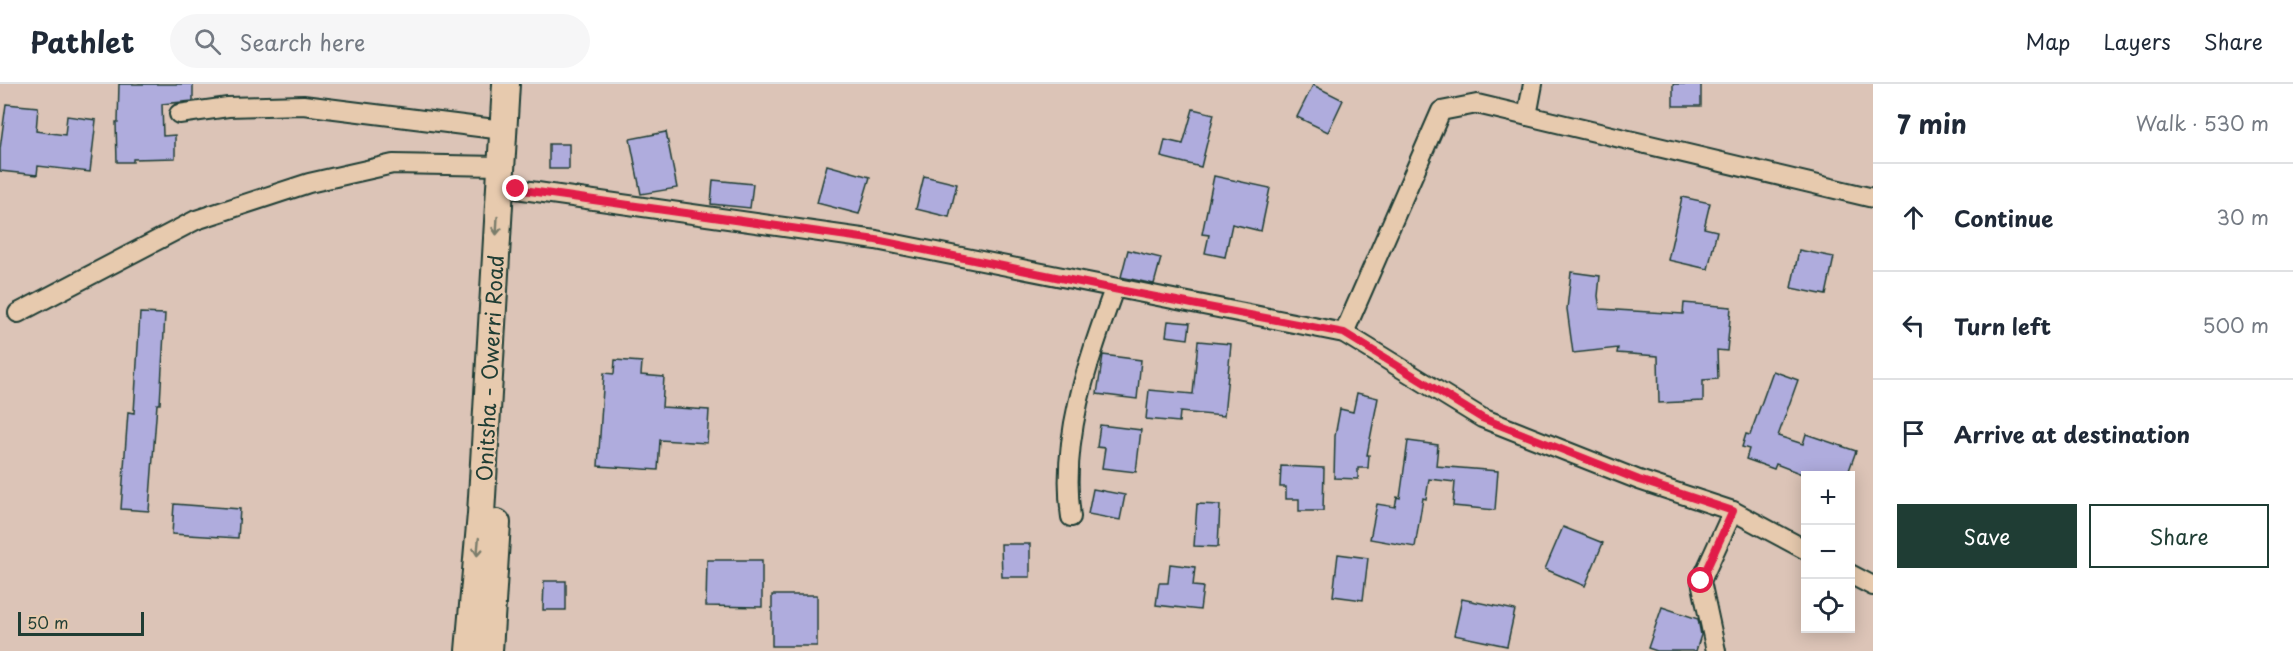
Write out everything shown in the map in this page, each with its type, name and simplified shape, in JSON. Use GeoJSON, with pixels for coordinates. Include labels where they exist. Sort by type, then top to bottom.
{"type":"FeatureCollection","features":[{"type":"Feature","properties":{"kind":"highway","name":"Onitsha - Owerri Road"},"geometry":{"type":"LineString","coordinates":[[469,651],[481,514],[506,84]]}},
{"type":"Feature","properties":{"kind":"highway","name":"Onitsha - Owerri Road"},"geometry":{"type":"LineString","coordinates":[[489,651],[521,84]]}},
{"type":"Feature","properties":{"kind":"street"},"geometry":{"type":"LineString","coordinates":[[1527,116],[1533,84]]}},
{"type":"Feature","properties":{"kind":"street"},"geometry":{"type":"LineString","coordinates":[[1344,333],[1441,111],[1477,104],[1873,198]]}},
{"type":"Feature","properties":{"kind":"street"},"geometry":{"type":"LineString","coordinates":[[179,114],[228,107],[303,105],[503,129]]}},
{"type":"Feature","properties":{"kind":"street"},"geometry":{"type":"LineString","coordinates":[[18,313],[196,220],[309,183],[393,164],[500,166]]}},
{"type":"Feature","properties":{"kind":"street"},"geometry":{"type":"LineString","coordinates":[[516,189],[876,240],[1344,333],[1482,418],[1639,480],[1733,511],[1801,547]]}},
{"type":"Feature","properties":{"kind":"street"},"geometry":{"type":"LineString","coordinates":[[1071,517],[1068,495],[1070,443],[1086,368],[1114,289]]}},
{"type":"Feature","properties":{"kind":"street"},"geometry":{"type":"LineString","coordinates":[[1716,651],[1701,581],[1733,511]]}},
{"type":"Feature","properties":{"kind":"street"},"geometry":{"type":"LineString","coordinates":[[1855,576],[1873,586]]}},
{"type":"Feature","properties":{"kind":"building"},"geometry":{"type":"Polygon","coordinates":[[[119,84],[193,84],[193,101],[162,104],[163,136],[175,135],[175,158],[133,159],[133,162],[117,162],[116,122],[118,122],[119,84]]]}},
{"type":"Feature","properties":{"kind":"building"},"geometry":{"type":"Polygon","coordinates":[[[1673,84],[1701,84],[1701,106],[1673,106],[1673,84]]]}},
{"type":"Feature","properties":{"kind":"building"},"geometry":{"type":"Polygon","coordinates":[[[1313,85],[1343,100],[1328,132],[1297,117],[1313,85]]]}},
{"type":"Feature","properties":{"kind":"building"},"geometry":{"type":"Polygon","coordinates":[[[6,104],[38,107],[36,131],[65,135],[67,116],[96,120],[90,172],[38,166],[37,175],[0,171],[0,149],[6,104]]]}},
{"type":"Feature","properties":{"kind":"building"},"geometry":{"type":"Polygon","coordinates":[[[1193,109],[1214,114],[1201,167],[1161,157],[1165,140],[1183,144],[1193,109]]]}},
{"type":"Feature","properties":{"kind":"building"},"geometry":{"type":"Polygon","coordinates":[[[666,132],[677,188],[641,194],[630,139],[666,132]]]}},
{"type":"Feature","properties":{"kind":"building"},"geometry":{"type":"Polygon","coordinates":[[[549,144],[569,144],[569,169],[549,169],[549,144]]]}},
{"type":"Feature","properties":{"kind":"building"},"geometry":{"type":"Polygon","coordinates":[[[827,165],[870,177],[859,214],[817,203],[827,165]]]}},
{"type":"Feature","properties":{"kind":"building"},"geometry":{"type":"Polygon","coordinates":[[[924,176],[957,184],[949,217],[916,209],[924,176]]]}},
{"type":"Feature","properties":{"kind":"building"},"geometry":{"type":"Polygon","coordinates":[[[1214,176],[1270,188],[1261,231],[1232,224],[1225,257],[1205,253],[1209,235],[1202,234],[1214,176]]]}},
{"type":"Feature","properties":{"kind":"building"},"geometry":{"type":"Polygon","coordinates":[[[713,180],[753,184],[750,208],[711,204],[713,180]]]}},
{"type":"Feature","properties":{"kind":"building"},"geometry":{"type":"Polygon","coordinates":[[[1682,197],[1710,203],[1704,228],[1717,231],[1708,269],[1668,260],[1682,197]]]}},
{"type":"Feature","properties":{"kind":"building"},"geometry":{"type":"Polygon","coordinates":[[[1128,250],[1161,258],[1154,284],[1121,277],[1128,250]]]}},
{"type":"Feature","properties":{"kind":"building"},"geometry":{"type":"Polygon","coordinates":[[[1799,250],[1834,257],[1826,295],[1791,288],[1799,250]]]}},
{"type":"Feature","properties":{"kind":"building"},"geometry":{"type":"Polygon","coordinates":[[[1571,272],[1600,276],[1598,296],[1600,309],[1683,314],[1684,303],[1731,307],[1727,351],[1717,350],[1718,379],[1703,380],[1703,401],[1659,403],[1658,356],[1617,353],[1618,348],[1573,353],[1567,309],[1571,272]]]}},
{"type":"Feature","properties":{"kind":"building"},"geometry":{"type":"Polygon","coordinates":[[[140,313],[165,314],[160,404],[157,404],[149,511],[121,509],[128,412],[134,413],[140,313]]]}},
{"type":"Feature","properties":{"kind":"building"},"geometry":{"type":"Polygon","coordinates":[[[1168,321],[1190,323],[1188,339],[1166,336],[1168,321]]]}},
{"type":"Feature","properties":{"kind":"building"},"geometry":{"type":"Polygon","coordinates":[[[1198,341],[1231,344],[1224,416],[1180,412],[1179,422],[1146,419],[1149,390],[1193,394],[1198,341]]]}},
{"type":"Feature","properties":{"kind":"building"},"geometry":{"type":"Polygon","coordinates":[[[1103,355],[1141,360],[1137,399],[1097,394],[1103,355]]]}},
{"type":"Feature","properties":{"kind":"building"},"geometry":{"type":"Polygon","coordinates":[[[615,360],[642,362],[641,375],[664,377],[662,407],[709,410],[707,443],[660,440],[658,470],[598,466],[604,373],[614,374],[615,360]]]}},
{"type":"Feature","properties":{"kind":"building"},"geometry":{"type":"Polygon","coordinates":[[[1773,371],[1798,380],[1778,436],[1803,444],[1806,434],[1856,451],[1849,471],[1801,471],[1801,474],[1776,464],[1774,469],[1746,459],[1749,449],[1742,447],[1746,434],[1750,435],[1773,371]]]}},
{"type":"Feature","properties":{"kind":"building"},"geometry":{"type":"Polygon","coordinates":[[[1357,393],[1378,398],[1367,455],[1369,455],[1368,468],[1358,468],[1358,479],[1334,478],[1335,436],[1340,409],[1353,412],[1357,393]]]}},
{"type":"Feature","properties":{"kind":"building"},"geometry":{"type":"Polygon","coordinates":[[[1100,425],[1141,430],[1136,472],[1102,468],[1105,448],[1097,447],[1100,425]]]}},
{"type":"Feature","properties":{"kind":"building"},"geometry":{"type":"Polygon","coordinates":[[[1408,441],[1438,445],[1436,466],[1498,471],[1495,510],[1453,506],[1455,482],[1429,479],[1426,499],[1423,498],[1415,547],[1370,539],[1377,504],[1395,507],[1397,497],[1400,498],[1408,441]]]}},
{"type":"Feature","properties":{"kind":"building"},"geometry":{"type":"Polygon","coordinates":[[[1281,466],[1324,468],[1323,511],[1299,511],[1299,499],[1286,499],[1286,487],[1280,487],[1281,466]]]}},
{"type":"Feature","properties":{"kind":"building"},"geometry":{"type":"Polygon","coordinates":[[[1093,489],[1125,495],[1120,520],[1088,514],[1093,489]]]}},
{"type":"Feature","properties":{"kind":"building"},"geometry":{"type":"Polygon","coordinates":[[[174,504],[240,509],[238,538],[172,534],[174,504]]]}},
{"type":"Feature","properties":{"kind":"building"},"geometry":{"type":"Polygon","coordinates":[[[1197,504],[1220,505],[1218,547],[1194,546],[1197,504]]]}},
{"type":"Feature","properties":{"kind":"building"},"geometry":{"type":"Polygon","coordinates":[[[1563,527],[1603,543],[1585,586],[1545,569],[1563,527]]]}},
{"type":"Feature","properties":{"kind":"building"},"geometry":{"type":"Polygon","coordinates":[[[1001,544],[1030,544],[1030,577],[1002,577],[1001,544]]]}},
{"type":"Feature","properties":{"kind":"building"},"geometry":{"type":"Polygon","coordinates":[[[1338,554],[1368,558],[1363,600],[1333,596],[1338,554]]]}},
{"type":"Feature","properties":{"kind":"building"},"geometry":{"type":"Polygon","coordinates":[[[707,560],[762,560],[762,607],[706,606],[707,560]]]}},
{"type":"Feature","properties":{"kind":"building"},"geometry":{"type":"Polygon","coordinates":[[[1170,564],[1195,567],[1193,586],[1203,587],[1200,610],[1156,605],[1159,583],[1168,583],[1170,564]]]}},
{"type":"Feature","properties":{"kind":"building"},"geometry":{"type":"Polygon","coordinates":[[[544,581],[566,581],[566,610],[543,610],[544,581]]]}},
{"type":"Feature","properties":{"kind":"building"},"geometry":{"type":"Polygon","coordinates":[[[772,595],[817,595],[817,646],[772,646],[772,595]]]}},
{"type":"Feature","properties":{"kind":"building"},"geometry":{"type":"Polygon","coordinates":[[[1462,599],[1515,610],[1507,646],[1454,635],[1462,599]]]}},
{"type":"Feature","properties":{"kind":"building"},"geometry":{"type":"Polygon","coordinates":[[[1662,607],[1698,619],[1701,635],[1696,651],[1657,651],[1648,648],[1662,607]]]}},
{"type":"Feature","properties":{"kind":"route"},"geometry":{"type":"LineString","coordinates":[[516,189],[876,240],[1344,333],[1482,418],[1639,480],[1733,511],[1701,581]]}}]}
